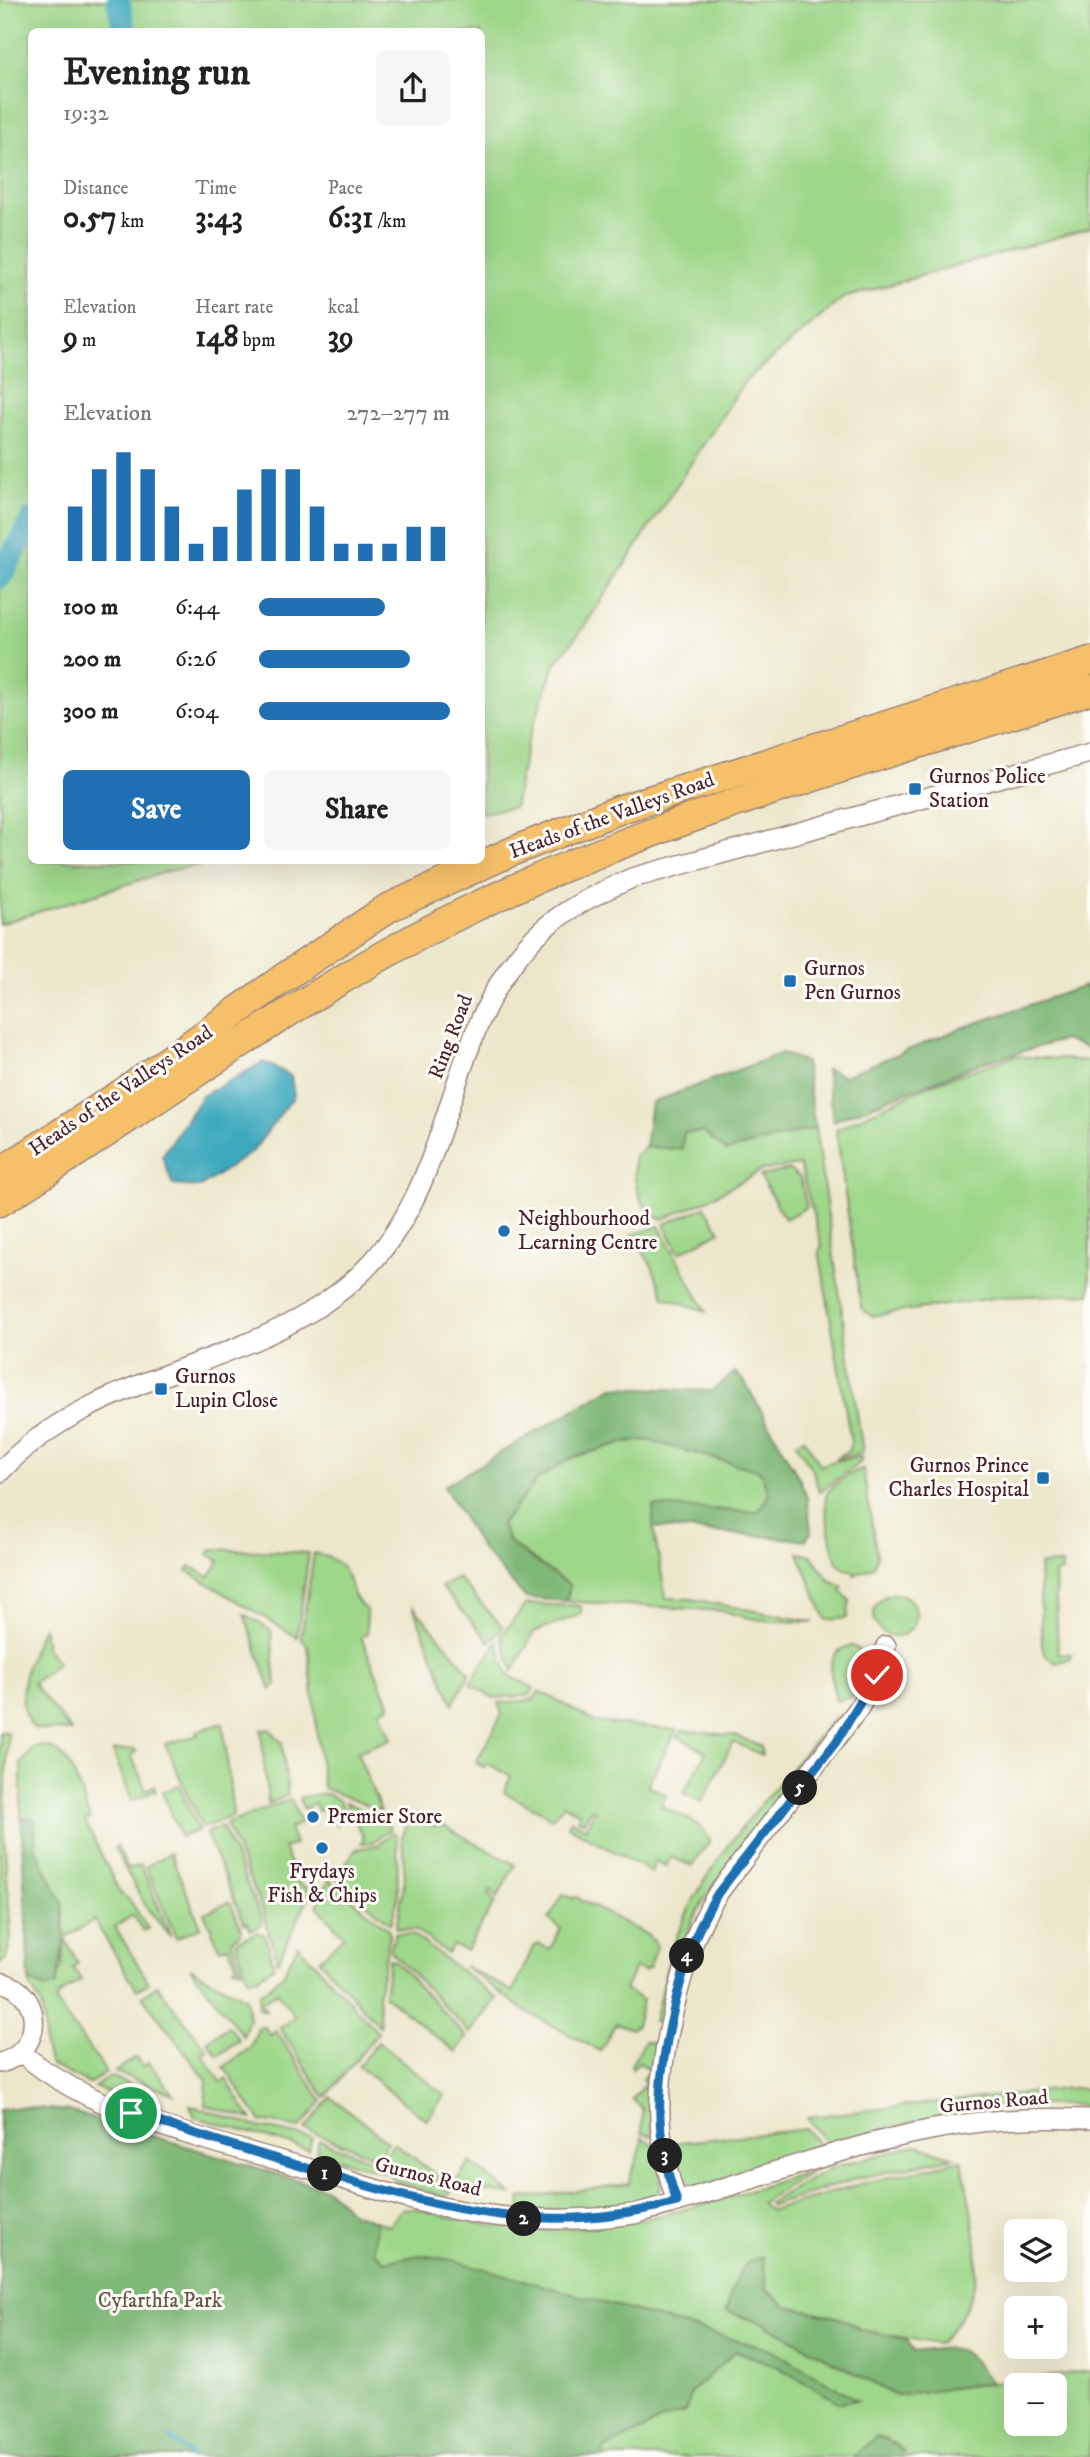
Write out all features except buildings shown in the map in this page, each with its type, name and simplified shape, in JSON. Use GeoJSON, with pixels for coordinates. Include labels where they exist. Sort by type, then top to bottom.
{"type":"FeatureCollection","features":[{"type":"Feature","properties":{"kind":"highway","name":"Heads of the Valleys Road"},"geometry":{"type":"LineString","coordinates":[[485,864],[621,809],[1090,661]]}},
{"type":"Feature","properties":{"kind":"highway","name":"Heads of the Valleys Road"},"geometry":{"type":"LineString","coordinates":[[0,1202],[354,973],[480,905],[600,852],[758,793],[1090,690]]}},
{"type":"Feature","properties":{"kind":"highway","name":"Heads of the Valleys Road"},"geometry":{"type":"LineString","coordinates":[[0,1172],[127,1090],[282,979],[388,908],[484,864]]}},
{"type":"Feature","properties":{"kind":"street","name":"Ring Road"},"geometry":{"type":"LineString","coordinates":[[0,1472],[38,1436],[79,1411],[288,1325],[323,1305],[356,1279],[394,1235],[421,1186],[488,998],[535,937],[570,910],[632,878],[1090,753]]}},
{"type":"Feature","properties":{"kind":"street"},"geometry":{"type":"LineString","coordinates":[[677,2202],[661,2142],[658,2087],[688,1952],[703,1917],[718,1893],[859,1708],[877,1675],[886,1646]]}},
{"type":"Feature","properties":{"kind":"street"},"geometry":{"type":"LineString","coordinates":[[0,1982],[21,1992],[28,2000],[35,2018],[33,2037],[22,2053],[0,2063]]}},
{"type":"Feature","properties":{"kind":"street","name":"Gurnos Road"},"geometry":{"type":"LineString","coordinates":[[22,2053],[43,2071],[76,2090],[131,2113],[445,2208],[519,2218],[584,2219],[634,2214],[827,2156],[932,2130],[975,2123],[1090,2119]]}},
{"type":"Feature","properties":{"kind":"green space"},"geometry":{"type":"Polygon","coordinates":[[[0,0],[1090,0],[1090,228],[843,298],[745,381],[584,627],[555,664],[527,743],[514,807],[485,812],[485,28],[28,28],[28,864],[205,864],[169,871],[0,924],[0,0]]]}},
{"type":"Feature","properties":{"kind":"green space"},"geometry":{"type":"Polygon","coordinates":[[[1085,986],[1090,992],[1090,1049],[1063,1040],[981,1063],[833,1121],[826,1069],[844,1076],[959,1029],[1085,986]]]}},
{"type":"Feature","properties":{"kind":"green space"},"geometry":{"type":"Polygon","coordinates":[[[782,1053],[805,1062],[815,1128],[726,1151],[703,1132],[684,1133],[682,1149],[645,1147],[651,1103],[782,1053]]]}},
{"type":"Feature","properties":{"kind":"green space"},"geometry":{"type":"Polygon","coordinates":[[[1015,1056],[1090,1061],[1090,1294],[1000,1297],[871,1316],[861,1308],[836,1129],[934,1083],[1015,1056]]]}},
{"type":"Feature","properties":{"kind":"green space"},"geometry":{"type":"Polygon","coordinates":[[[815,1128],[863,1453],[835,1459],[849,1450],[851,1442],[819,1250],[822,1247],[800,1165],[762,1170],[705,1201],[663,1219],[654,1215],[642,1202],[636,1185],[634,1166],[634,1157],[645,1147],[681,1149],[684,1132],[815,1128]]]}},
{"type":"Feature","properties":{"kind":"green space"},"geometry":{"type":"Polygon","coordinates":[[[790,1170],[800,1178],[807,1207],[785,1219],[760,1176],[790,1170]]]}},
{"type":"Feature","properties":{"kind":"green space"},"geometry":{"type":"Polygon","coordinates":[[[705,1207],[720,1231],[679,1253],[664,1224],[705,1207]]]}},
{"type":"Feature","properties":{"kind":"green space"},"geometry":{"type":"Polygon","coordinates":[[[659,1226],[706,1311],[664,1297],[652,1266],[632,1235],[659,1226]]]}},
{"type":"Feature","properties":{"kind":"green space"},"geometry":{"type":"Polygon","coordinates":[[[735,1372],[745,1382],[800,1480],[807,1498],[811,1532],[806,1540],[653,1527],[653,1506],[758,1512],[769,1494],[760,1471],[647,1440],[622,1443],[571,1458],[537,1480],[501,1525],[510,1543],[570,1586],[566,1601],[526,1598],[480,1547],[444,1486],[613,1387],[711,1391],[735,1372]]]}},
{"type":"Feature","properties":{"kind":"green space"},"geometry":{"type":"Polygon","coordinates":[[[804,1438],[821,1466],[829,1462],[861,1457],[861,1462],[819,1492],[813,1471],[796,1443],[804,1438]]]}},
{"type":"Feature","properties":{"kind":"green space"},"geometry":{"type":"Polygon","coordinates":[[[647,1440],[761,1471],[769,1494],[759,1512],[653,1506],[653,1527],[666,1598],[692,1599],[814,1622],[757,1619],[724,1611],[566,1601],[570,1586],[510,1543],[501,1525],[546,1472],[587,1452],[647,1440]]]}},
{"type":"Feature","properties":{"kind":"green space"},"geometry":{"type":"Polygon","coordinates":[[[863,1469],[877,1557],[873,1567],[854,1575],[854,1571],[839,1565],[834,1552],[826,1499],[838,1482],[863,1469]]]}},
{"type":"Feature","properties":{"kind":"green space"},"geometry":{"type":"Polygon","coordinates":[[[212,1549],[309,1553],[297,1637],[187,1571],[190,1566],[209,1577],[219,1561],[208,1554],[212,1549]]]}},
{"type":"Feature","properties":{"kind":"green space"},"geometry":{"type":"Polygon","coordinates":[[[314,1553],[338,1563],[344,1570],[358,1602],[366,1610],[367,1634],[361,1637],[390,1706],[380,1711],[391,1739],[357,1752],[381,1811],[323,1788],[308,1647],[301,1638],[314,1553]]]}},
{"type":"Feature","properties":{"kind":"green space"},"geometry":{"type":"Polygon","coordinates":[[[798,1553],[811,1555],[830,1581],[843,1587],[841,1591],[850,1601],[847,1618],[826,1620],[798,1553]]]}},
{"type":"Feature","properties":{"kind":"green space"},"geometry":{"type":"Polygon","coordinates":[[[1062,1564],[1062,1572],[1055,1574],[1058,1653],[1071,1654],[1069,1659],[1056,1663],[1046,1656],[1042,1647],[1039,1565],[1062,1564]]]}},
{"type":"Feature","properties":{"kind":"green space"},"geometry":{"type":"Polygon","coordinates":[[[458,1578],[503,1627],[490,1642],[441,1587],[458,1578]]]}},
{"type":"Feature","properties":{"kind":"green space"},"geometry":{"type":"Polygon","coordinates":[[[895,1594],[910,1600],[916,1615],[910,1630],[895,1636],[880,1630],[874,1615],[880,1600],[895,1594]]]}},
{"type":"Feature","properties":{"kind":"green space"},"geometry":{"type":"Polygon","coordinates":[[[526,1604],[581,1606],[581,1614],[534,1632],[513,1671],[501,1636],[526,1604]]]}},
{"type":"Feature","properties":{"kind":"green space"},"geometry":{"type":"Polygon","coordinates":[[[413,1606],[470,1673],[453,1704],[418,1620],[413,1606]]]}},
{"type":"Feature","properties":{"kind":"green space"},"geometry":{"type":"Polygon","coordinates":[[[244,1614],[271,1630],[276,1685],[271,1690],[244,1614]]]}},
{"type":"Feature","properties":{"kind":"green space"},"geometry":{"type":"Polygon","coordinates":[[[43,1627],[46,1632],[43,1636],[47,1642],[44,1645],[58,1663],[33,1683],[71,1731],[35,1729],[27,1719],[23,1706],[22,1693],[27,1665],[43,1627]]]}},
{"type":"Feature","properties":{"kind":"green space"},"geometry":{"type":"Polygon","coordinates":[[[497,1641],[508,1675],[534,1688],[530,1695],[494,1698],[470,1684],[497,1641]]]}},
{"type":"Feature","properties":{"kind":"green space"},"geometry":{"type":"Polygon","coordinates":[[[852,1646],[860,1651],[867,1662],[865,1675],[855,1696],[836,1701],[831,1675],[832,1660],[836,1653],[852,1646]]]}},
{"type":"Feature","properties":{"kind":"green space"},"geometry":{"type":"Polygon","coordinates":[[[539,1691],[596,1722],[677,1730],[647,1785],[666,1795],[661,1806],[701,1828],[710,1841],[692,1866],[671,1857],[666,1866],[656,1861],[651,1872],[568,1826],[571,1820],[586,1828],[595,1810],[591,1809],[584,1822],[577,1819],[580,1813],[564,1805],[552,1818],[504,1792],[511,1776],[487,1763],[484,1767],[476,1763],[502,1714],[498,1703],[533,1700],[539,1691]]]}},
{"type":"Feature","properties":{"kind":"green space"},"geometry":{"type":"Polygon","coordinates":[[[844,1715],[707,1895],[692,1921],[674,1969],[662,2024],[654,2022],[666,1970],[679,1931],[713,1867],[827,1726],[836,1717],[844,1715]]]}},
{"type":"Feature","properties":{"kind":"green space"},"geometry":{"type":"Polygon","coordinates":[[[223,1723],[233,1816],[202,1828],[165,1744],[198,1735],[197,1731],[223,1723]]]}},
{"type":"Feature","properties":{"kind":"green space"},"geometry":{"type":"Polygon","coordinates":[[[270,1729],[282,1743],[288,1795],[268,1804],[261,1730],[270,1729]]]}},
{"type":"Feature","properties":{"kind":"green space"},"geometry":{"type":"Polygon","coordinates":[[[682,1730],[736,1736],[761,1746],[762,1755],[733,1742],[702,1802],[684,1793],[706,1752],[678,1737],[682,1730]]]}},
{"type":"Feature","properties":{"kind":"green space"},"geometry":{"type":"Polygon","coordinates":[[[0,1732],[8,1732],[4,1831],[11,1937],[6,1959],[0,1963],[0,1732]]]}},
{"type":"Feature","properties":{"kind":"green space"},"geometry":{"type":"Polygon","coordinates":[[[34,1747],[47,1747],[66,1760],[90,1819],[85,1821],[120,1893],[131,1902],[148,1929],[143,1931],[133,1915],[115,1927],[149,1983],[137,1990],[94,1920],[65,1938],[62,1902],[36,1850],[34,1819],[21,1818],[21,1764],[34,1747]]]}},
{"type":"Feature","properties":{"kind":"green space"},"geometry":{"type":"Polygon","coordinates":[[[135,1749],[136,1752],[131,1755],[146,1790],[154,1786],[156,1791],[132,1801],[113,1751],[135,1749]]]}},
{"type":"Feature","properties":{"kind":"green space"},"geometry":{"type":"Polygon","coordinates":[[[179,1785],[198,1830],[181,1837],[162,1792],[179,1785]]]}},
{"type":"Feature","properties":{"kind":"green space"},"geometry":{"type":"Polygon","coordinates":[[[327,1794],[339,1800],[345,1812],[337,1816],[336,1824],[328,1807],[318,1811],[315,1804],[304,1809],[299,1797],[327,1794]]]}},
{"type":"Feature","properties":{"kind":"green space"},"geometry":{"type":"Polygon","coordinates":[[[291,1799],[301,1823],[289,1828],[295,1844],[284,1848],[298,1883],[307,1888],[309,1897],[277,1963],[266,1918],[226,1824],[291,1799]]]}},
{"type":"Feature","properties":{"kind":"green space"},"geometry":{"type":"Polygon","coordinates":[[[345,1802],[384,1819],[391,1829],[373,1842],[361,1843],[364,1838],[345,1802]]]}},
{"type":"Feature","properties":{"kind":"green space"},"geometry":{"type":"Polygon","coordinates":[[[416,1816],[434,1826],[443,1825],[515,1865],[497,1898],[490,1890],[488,1894],[495,1902],[466,1951],[453,1945],[447,1953],[416,1930],[396,1928],[405,1879],[402,1837],[411,1817],[416,1816]]]}},
{"type":"Feature","properties":{"kind":"green space"},"geometry":{"type":"Polygon","coordinates":[[[21,1818],[34,1819],[36,1850],[62,1902],[65,1938],[56,1985],[47,1989],[29,1981],[21,1818]]]}},
{"type":"Feature","properties":{"kind":"green space"},"geometry":{"type":"Polygon","coordinates":[[[222,1826],[262,1919],[261,1925],[251,1930],[247,1922],[244,1923],[206,1833],[222,1826]]]}},
{"type":"Feature","properties":{"kind":"green space"},"geometry":{"type":"Polygon","coordinates":[[[393,1832],[397,1836],[398,1897],[391,1924],[336,1877],[356,1849],[378,1845],[393,1832]]]}},
{"type":"Feature","properties":{"kind":"green space"},"geometry":{"type":"Polygon","coordinates":[[[117,1846],[128,1869],[141,1865],[171,1937],[146,1907],[114,1848],[117,1846]]]}},
{"type":"Feature","properties":{"kind":"green space"},"geometry":{"type":"Polygon","coordinates":[[[170,1853],[201,1927],[176,1938],[146,1867],[170,1853]]]}},
{"type":"Feature","properties":{"kind":"green space"},"geometry":{"type":"Polygon","coordinates":[[[329,1880],[387,1928],[390,1934],[378,1994],[380,2027],[319,1960],[344,1936],[317,1906],[329,1880]]]}},
{"type":"Feature","properties":{"kind":"green space"},"geometry":{"type":"Polygon","coordinates":[[[563,1894],[573,1899],[575,1897],[646,1934],[657,1945],[650,1967],[643,1971],[635,1968],[625,1990],[643,2000],[636,2025],[631,2029],[616,2023],[600,2051],[525,2011],[464,1966],[513,1992],[533,1947],[539,1944],[550,1949],[561,1929],[549,1919],[563,1894]]]}},
{"type":"Feature","properties":{"kind":"green space"},"geometry":{"type":"Polygon","coordinates":[[[230,1902],[242,1930],[240,1935],[231,1940],[242,1970],[233,1968],[237,1966],[228,1946],[220,1949],[204,1913],[230,1902]]]}},
{"type":"Feature","properties":{"kind":"green space"},"geometry":{"type":"Polygon","coordinates":[[[258,1932],[260,1935],[264,1934],[274,1966],[258,1977],[248,1979],[236,1942],[258,1932]]]}},
{"type":"Feature","properties":{"kind":"green space"},"geometry":{"type":"Polygon","coordinates":[[[395,1933],[412,1934],[497,1998],[470,2033],[390,1950],[395,1933]]]}},
{"type":"Feature","properties":{"kind":"green space"},"geometry":{"type":"Polygon","coordinates":[[[65,1938],[78,1964],[73,1968],[81,1980],[58,1996],[56,2002],[106,2072],[89,2084],[51,2065],[46,2050],[41,2005],[29,1981],[47,1989],[62,1968],[65,1938]]]}},
{"type":"Feature","properties":{"kind":"green space"},"geometry":{"type":"Polygon","coordinates":[[[298,1945],[378,2033],[325,2098],[280,2028],[295,2017],[277,1992],[261,2003],[266,2011],[258,2008],[260,1994],[283,1975],[298,1945]]]}},
{"type":"Feature","properties":{"kind":"green space"},"geometry":{"type":"Polygon","coordinates":[[[389,1959],[394,1960],[467,2037],[456,2052],[384,1995],[389,1959]]]}},
{"type":"Feature","properties":{"kind":"green space"},"geometry":{"type":"Polygon","coordinates":[[[190,1968],[246,1999],[249,2020],[243,2036],[190,1968]]]}},
{"type":"Feature","properties":{"kind":"green space"},"geometry":{"type":"Polygon","coordinates":[[[157,1985],[207,2050],[202,2054],[221,2082],[226,2079],[251,2119],[205,2105],[207,2081],[142,1996],[157,1985]]]}},
{"type":"Feature","properties":{"kind":"green space"},"geometry":{"type":"Polygon","coordinates":[[[229,2026],[239,2040],[218,2056],[207,2041],[229,2026]]]}},
{"type":"Feature","properties":{"kind":"green space"},"geometry":{"type":"Polygon","coordinates":[[[259,2027],[265,2027],[270,2035],[276,2031],[322,2101],[300,2128],[260,2121],[224,2067],[250,2048],[259,2027]]]}},
{"type":"Feature","properties":{"kind":"green space"},"geometry":{"type":"Polygon","coordinates":[[[645,2041],[657,2045],[650,2089],[652,2136],[642,2133],[642,2108],[632,2099],[646,2083],[643,2079],[649,2071],[639,2062],[632,2069],[631,2065],[645,2041]]]}},
{"type":"Feature","properties":{"kind":"green space"},"geometry":{"type":"Polygon","coordinates":[[[378,2042],[445,2095],[426,2120],[358,2066],[378,2042]]]}},
{"type":"Feature","properties":{"kind":"green space"},"geometry":{"type":"Polygon","coordinates":[[[136,2057],[143,2067],[149,2063],[173,2094],[115,2072],[136,2057]]]}},
{"type":"Feature","properties":{"kind":"green space"},"geometry":{"type":"Polygon","coordinates":[[[110,2076],[137,2087],[130,2104],[95,2087],[110,2076]]]}},
{"type":"Feature","properties":{"kind":"green space"},"geometry":{"type":"Polygon","coordinates":[[[1072,2088],[1090,2089],[1090,2106],[990,2109],[891,2127],[827,2144],[807,2117],[1072,2088]]]}},
{"type":"Feature","properties":{"kind":"green space"},"geometry":{"type":"Polygon","coordinates":[[[331,2097],[388,2142],[376,2157],[305,2129],[331,2097]]]}},
{"type":"Feature","properties":{"kind":"green space"},"geometry":{"type":"Polygon","coordinates":[[[190,2105],[258,2127],[312,2138],[309,2150],[195,2117],[190,2105]]]}},
{"type":"Feature","properties":{"kind":"green space","name":"Cyfarthfa Park"},"geometry":{"type":"Polygon","coordinates":[[[22,2107],[69,2111],[327,2189],[352,2213],[389,2226],[402,2209],[413,2208],[466,2221],[538,2229],[620,2223],[699,2206],[816,2169],[761,2203],[771,2211],[860,2184],[962,2160],[975,2235],[975,2280],[969,2301],[957,2322],[938,2344],[862,2330],[840,2318],[787,2306],[766,2289],[763,2257],[726,2311],[765,2324],[894,2395],[1004,2382],[1004,2436],[1067,2436],[1067,2374],[1090,2371],[1090,2457],[0,2457],[0,2110],[22,2107]]]}},
{"type":"Feature","properties":{"kind":"green space","name":"Cyfarthfa Park"},"geometry":{"type":"Polygon","coordinates":[[[22,2107],[69,2111],[327,2189],[352,2213],[376,2222],[374,2251],[385,2261],[421,2255],[453,2260],[771,2350],[858,2400],[840,2403],[776,2366],[736,2351],[690,2393],[686,2412],[664,2419],[603,2450],[604,2457],[0,2457],[0,2110],[22,2107]]]}},
{"type":"Feature","properties":{"kind":"green space"},"geometry":{"type":"Polygon","coordinates":[[[807,2129],[821,2149],[698,2188],[681,2177],[672,2158],[675,2157],[673,2143],[807,2129]]]}},
{"type":"Feature","properties":{"kind":"green space"},"geometry":{"type":"Polygon","coordinates":[[[642,2137],[654,2145],[660,2173],[660,2189],[652,2197],[637,2203],[596,2210],[521,2210],[520,2198],[629,2184],[642,2137]]]}},
{"type":"Feature","properties":{"kind":"green space"},"geometry":{"type":"Polygon","coordinates":[[[319,2140],[452,2191],[446,2197],[394,2181],[389,2174],[316,2152],[319,2140]]]}},
{"type":"Feature","properties":{"kind":"green space"},"geometry":{"type":"Polygon","coordinates":[[[394,2143],[451,2186],[382,2159],[394,2143]]]}},
{"type":"Feature","properties":{"kind":"green space"},"geometry":{"type":"Polygon","coordinates":[[[917,2145],[954,2157],[859,2178],[771,2206],[769,2203],[830,2168],[917,2145]]]}},
{"type":"Feature","properties":{"kind":"green space"},"geometry":{"type":"Polygon","coordinates":[[[470,2162],[511,2194],[460,2188],[454,2183],[470,2162]]]}},
{"type":"Feature","properties":{"kind":"green space"},"geometry":{"type":"Polygon","coordinates":[[[763,2257],[766,2289],[787,2306],[840,2318],[862,2330],[907,2339],[913,2352],[959,2350],[973,2360],[991,2383],[894,2395],[765,2324],[726,2311],[741,2269],[754,2259],[763,2257]]]}},
{"type":"Feature","properties":{"kind":"green space"},"geometry":{"type":"Polygon","coordinates":[[[877,2436],[895,2444],[904,2452],[902,2457],[853,2457],[877,2436]]]}},
{"type":"Feature","properties":{"kind":"water"},"geometry":{"type":"Polygon","coordinates":[[[264,1062],[291,1076],[294,1096],[252,1152],[200,1187],[173,1185],[162,1156],[202,1096],[264,1062]]]}},
{"type":"Feature","properties":{"kind":"waterway"},"geometry":{"type":"LineString","coordinates":[[118,0],[124,28]]}},
{"type":"Feature","properties":{"kind":"waterway"},"geometry":{"type":"LineString","coordinates":[[0,577],[28,527]]}},
{"type":"Feature","properties":{"kind":"waterway"},"geometry":{"type":"LineString","coordinates":[[171,2438],[192,2457]]}},
{"type":"Feature","properties":{"kind":"place","name":"Gurnos Police Station"},"geometry":{"type":"Point","coordinates":[915,789]}},
{"type":"Feature","properties":{"kind":"place","name":"Gurnos Pen Gurnos"},"geometry":{"type":"Point","coordinates":[790,981]}},
{"type":"Feature","properties":{"kind":"place","name":"Neighbourhood Learning Centre"},"geometry":{"type":"Point","coordinates":[504,1231]}},
{"type":"Feature","properties":{"kind":"place","name":"Gurnos Lupin Close"},"geometry":{"type":"Point","coordinates":[161,1389]}},
{"type":"Feature","properties":{"kind":"place","name":"Gurnos Prince Charles Hospital"},"geometry":{"type":"Point","coordinates":[1043,1478]}},
{"type":"Feature","properties":{"kind":"place","name":"Premier Store"},"geometry":{"type":"Point","coordinates":[313,1817]}},
{"type":"Feature","properties":{"kind":"place","name":"Frydays Fish & Chips"},"geometry":{"type":"Point","coordinates":[322,1848]}},
{"type":"Feature","properties":{"kind":"route"},"geometry":{"type":"LineString","coordinates":[[131,2113],[391,2193],[477,2214],[534,2219],[605,2218],[634,2214],[677,2202],[661,2142],[658,2087],[688,1952],[703,1917],[718,1893],[836,1742],[877,1675]]}}]}
